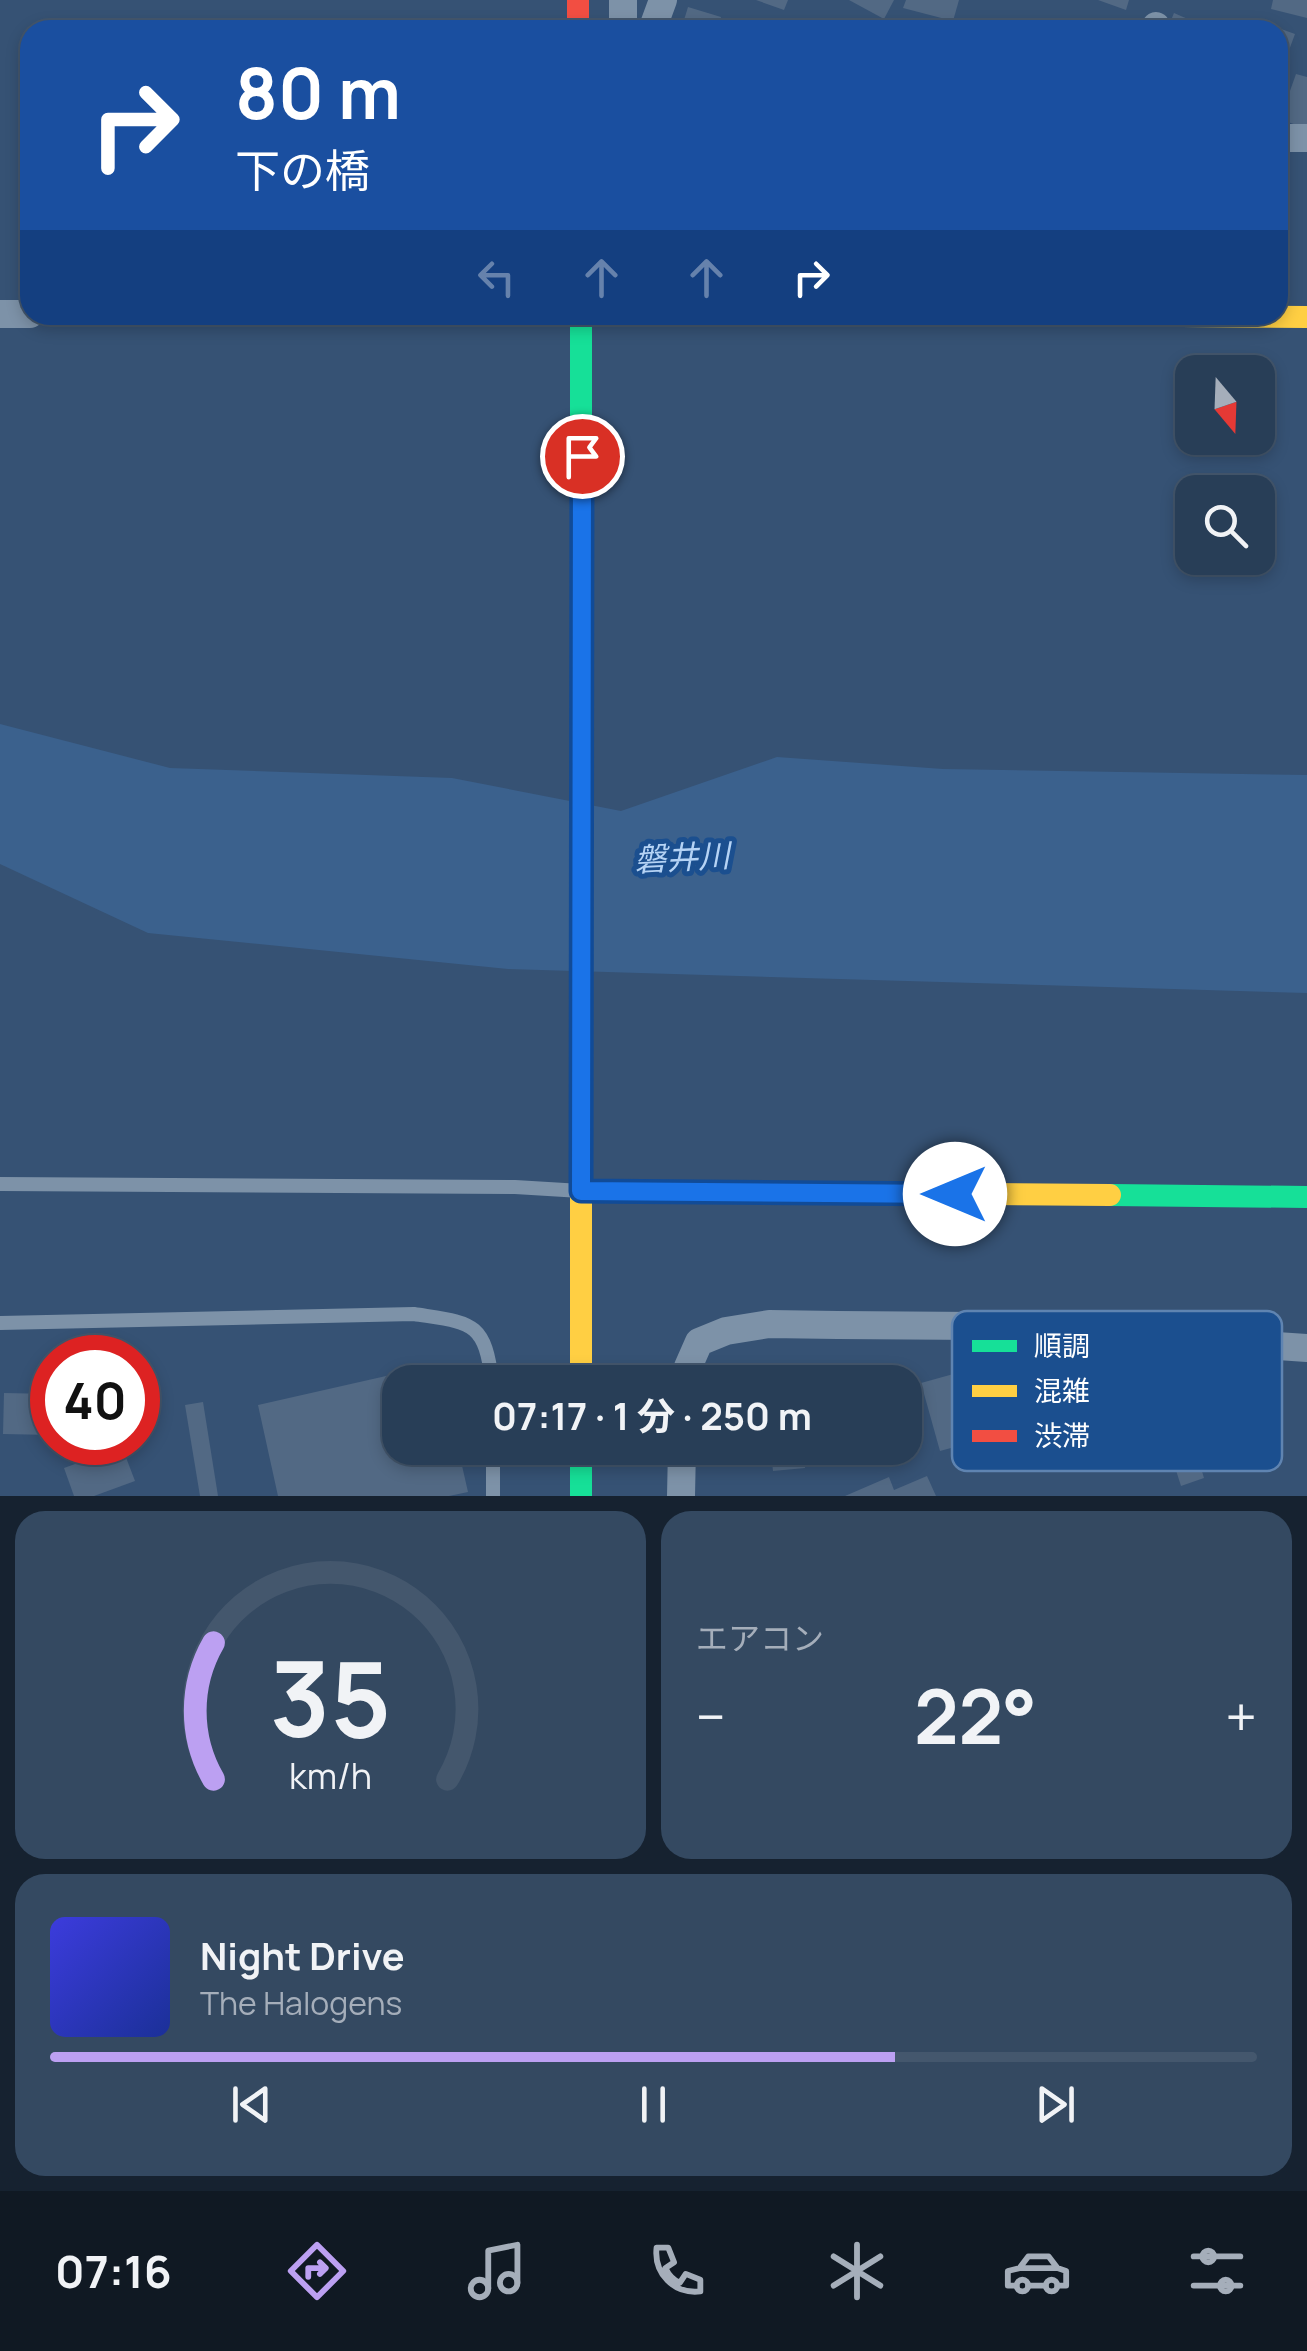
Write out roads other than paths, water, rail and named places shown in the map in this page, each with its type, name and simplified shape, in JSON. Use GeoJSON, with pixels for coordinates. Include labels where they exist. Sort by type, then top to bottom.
{"type":"FeatureCollection","features":[{"type":"Feature","properties":{"kind":"street"},"geometry":{"type":"LineString","coordinates":[[581,326],[581,1365]]}},
{"type":"Feature","properties":{"kind":"street"},"geometry":{"type":"LineString","coordinates":[[581,1191],[1307,1197]]}},
{"type":"Feature","properties":{"kind":"street"},"geometry":{"type":"LineString","coordinates":[[689,1365],[699,1342],[769,1324],[952,1326]]}},
{"type":"Feature","properties":{"kind":"street"},"geometry":{"type":"LineString","coordinates":[[581,1465],[581,1496]]}},
{"type":"Feature","properties":{"kind":"street"},"geometry":{"type":"LineString","coordinates":[[680,1496],[681,1465]]}},
{"type":"Feature","properties":{"kind":"lane"},"geometry":{"type":"LineString","coordinates":[[0,1184],[515,1187],[581,1191]]}},
{"type":"Feature","properties":{"kind":"lane"},"geometry":{"type":"LineString","coordinates":[[0,1324],[414,1314],[454,1320],[478,1332],[488,1347],[490,1365]]}},
{"type":"Feature","properties":{"kind":"lane"},"geometry":{"type":"LineString","coordinates":[[493,1465],[494,1496]]}},
{"type":"Feature","properties":{"kind":"water","name":"磐井川"},"geometry":{"type":"Polygon","coordinates":[[[0,724],[170,768],[452,778],[621,811],[777,757],[943,769],[1307,775],[1307,993],[508,969],[148,933],[0,864],[0,724]]]}}]}
